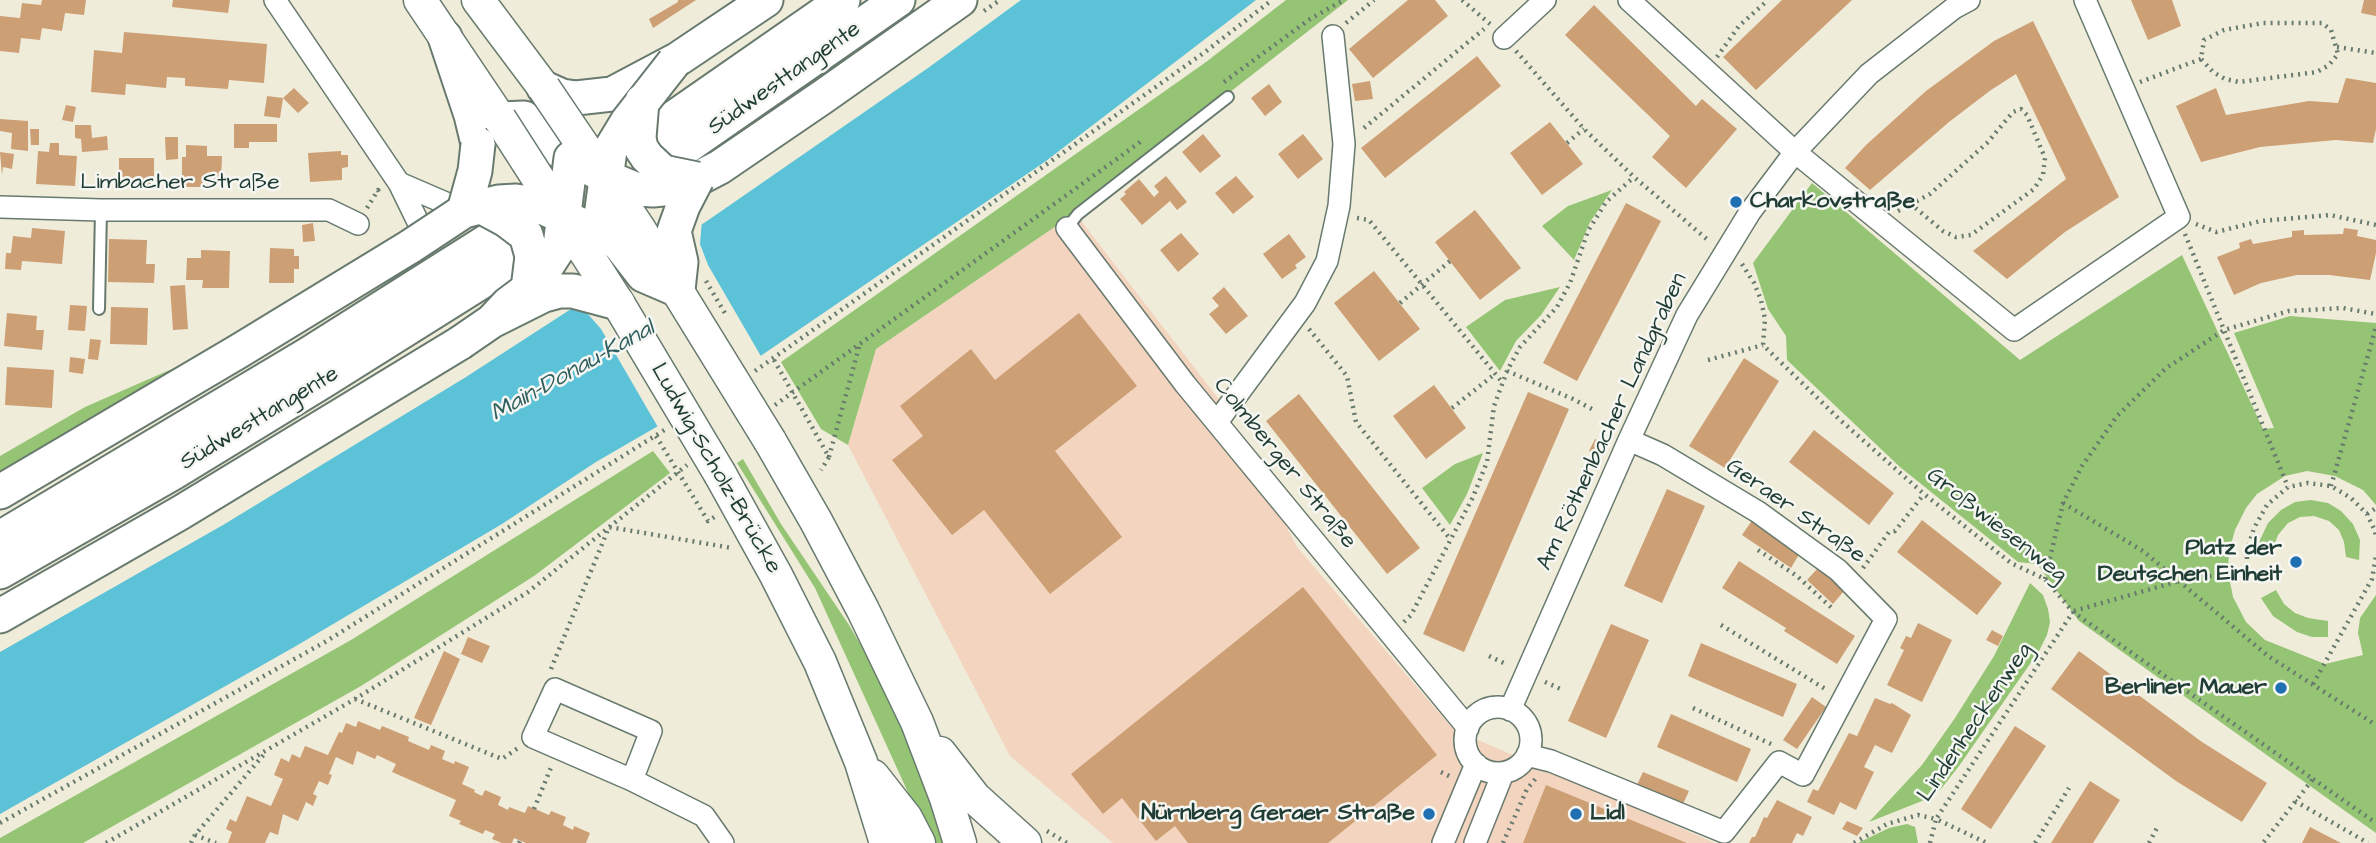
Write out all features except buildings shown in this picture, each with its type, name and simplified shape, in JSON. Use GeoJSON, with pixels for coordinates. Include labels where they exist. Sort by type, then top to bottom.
{"type":"FeatureCollection","features":[{"type":"Feature","properties":{"kind":"highway"},"geometry":{"type":"LineString","coordinates":[[544,88],[562,96],[593,97],[612,94],[674,62],[766,0]]}},
{"type":"Feature","properties":{"kind":"highway","name":"Südwesttangente"},"geometry":{"type":"LineString","coordinates":[[657,129],[843,0]]}},
{"type":"Feature","properties":{"kind":"highway","name":"Südwesttangente"},"geometry":{"type":"LineString","coordinates":[[657,129],[898,0]]}},
{"type":"Feature","properties":{"kind":"highway"},"geometry":{"type":"LineString","coordinates":[[500,119],[524,118],[542,140],[606,177],[635,189],[672,188],[698,179],[731,160],[960,0]]}},
{"type":"Feature","properties":{"kind":"highway"},"geometry":{"type":"LineString","coordinates":[[445,37],[478,144],[472,209]]}},
{"type":"Feature","properties":{"kind":"highway"},"geometry":{"type":"LineString","coordinates":[[674,62],[657,129],[639,138],[641,148],[663,172],[698,179]]}},
{"type":"Feature","properties":{"kind":"highway"},"geometry":{"type":"LineString","coordinates":[[0,616],[180,513],[492,321],[544,295],[559,291],[590,294],[610,290],[599,250],[610,150],[626,122],[657,129]]}},
{"type":"Feature","properties":{"kind":"highway"},"geometry":{"type":"LineString","coordinates":[[514,261],[545,270],[560,246],[571,158],[569,123]]}},
{"type":"Feature","properties":{"kind":"highway"},"geometry":{"type":"LineString","coordinates":[[692,285],[681,262],[674,231],[682,206],[698,179]]}},
{"type":"Feature","properties":{"kind":"highway"},"geometry":{"type":"LineString","coordinates":[[0,492],[228,358],[472,209],[516,201],[532,203],[600,232],[619,244],[643,275],[692,285]]}},
{"type":"Feature","properties":{"kind":"highway"},"geometry":{"type":"LineString","coordinates":[[472,209],[506,220],[526,235],[532,256],[514,261]]}},
{"type":"Feature","properties":{"kind":"highway"},"geometry":{"type":"LineString","coordinates":[[492,321],[508,304],[514,261]]}},
{"type":"Feature","properties":{"kind":"highway","name":"Südwesttangente"},"geometry":{"type":"LineString","coordinates":[[0,538],[307,355],[514,261]]}},
{"type":"Feature","properties":{"kind":"highway","name":"Südwesttangente"},"geometry":{"type":"LineString","coordinates":[[0,572],[220,444],[514,261]]}},
{"type":"Feature","properties":{"kind":"main road","name":"Ludwig-Scholz-Brücke"},"geometry":{"type":"LineString","coordinates":[[420,0],[564,217],[720,474],[795,610],[820,662],[861,762]]}},
{"type":"Feature","properties":{"kind":"main road"},"geometry":{"type":"LineString","coordinates":[[478,0],[606,177],[692,285],[770,442],[863,610],[917,722],[960,843]]}},
{"type":"Feature","properties":{"kind":"main road"},"geometry":{"type":"LineString","coordinates":[[917,722],[975,798],[1025,843]]}},
{"type":"Feature","properties":{"kind":"main road"},"geometry":{"type":"LineString","coordinates":[[861,762],[886,843]]}},
{"type":"Feature","properties":{"kind":"main road"},"geometry":{"type":"LineString","coordinates":[[861,762],[906,818],[919,843]]}},
{"type":"Feature","properties":{"kind":"street"},"geometry":{"type":"LineString","coordinates":[[275,0],[399,183],[419,224],[417,242]]}},
{"type":"Feature","properties":{"kind":"street"},"geometry":{"type":"LineString","coordinates":[[1497,31],[1545,0]]}},
{"type":"Feature","properties":{"kind":"street"},"geometry":{"type":"LineString","coordinates":[[1629,0],[1795,152],[2014,330],[2179,217],[2085,0]]}},
{"type":"Feature","properties":{"kind":"street","name":"Am Röthenbacher Landgraben"},"geometry":{"type":"LineString","coordinates":[[1510,710],[1687,316],[1750,212],[1795,152],[1869,74],[1957,3]]}},
{"type":"Feature","properties":{"kind":"street"},"geometry":{"type":"LineString","coordinates":[[1217,422],[1305,303],[1327,261],[1336,216],[1344,144],[1333,36]]}},
{"type":"Feature","properties":{"kind":"street"},"geometry":{"type":"LineString","coordinates":[[399,183],[472,209]]}},
{"type":"Feature","properties":{"kind":"street","name":"Limbacher Straße"},"geometry":{"type":"LineString","coordinates":[[0,207],[102,210],[329,209],[358,224]]}},
{"type":"Feature","properties":{"kind":"street","name":"Colmberger Straße"},"geometry":{"type":"LineString","coordinates":[[1067,228],[1185,384],[1468,727]]}},
{"type":"Feature","properties":{"kind":"street","name":"Geraer Straße"},"geometry":{"type":"LineString","coordinates":[[1629,440],[1662,455],[1758,512],[1853,583],[1886,620],[1803,775],[1779,762]]}},
{"type":"Feature","properties":{"kind":"street"},"geometry":{"type":"LineString","coordinates":[[632,780],[651,732],[555,689],[533,737],[632,780],[704,816],[723,843]]}},
{"type":"Feature","properties":{"kind":"street"},"geometry":{"type":"LineString","coordinates":[[1485,710],[1510,710],[1524,720],[1531,746],[1521,763],[1513,769],[1493,773],[1476,764],[1466,747],[1468,727],[1478,714],[1485,710]]}},
{"type":"Feature","properties":{"kind":"street"},"geometry":{"type":"LineString","coordinates":[[1527,755],[1551,761],[1724,832],[1779,762]]}},
{"type":"Feature","properties":{"kind":"street"},"geometry":{"type":"LineString","coordinates":[[1443,843],[1476,764]]}},
{"type":"Feature","properties":{"kind":"street"},"geometry":{"type":"LineString","coordinates":[[1475,843],[1503,773]]}},
{"type":"Feature","properties":{"kind":"lane"},"geometry":{"type":"LineString","coordinates":[[1067,228],[1078,214],[1228,97]]}},
{"type":"Feature","properties":{"kind":"lane"},"geometry":{"type":"LineString","coordinates":[[99,309],[102,210]]}},
{"type":"Feature","properties":{"kind":"path"},"geometry":{"type":"LineString","coordinates":[[750,375],[1205,52],[1272,0]]}},
{"type":"Feature","properties":{"kind":"path"},"geometry":{"type":"LineString","coordinates":[[1333,36],[1374,0]]}},
{"type":"Feature","properties":{"kind":"path"},"geometry":{"type":"LineString","coordinates":[[1462,0],[1497,31],[1584,129],[1634,177],[1694,230],[1743,265],[1754,283],[1765,319],[1763,345],[1709,360]]}},
{"type":"Feature","properties":{"kind":"path"},"geometry":{"type":"LineString","coordinates":[[1706,72],[1740,26],[1768,0]]}},
{"type":"Feature","properties":{"kind":"path"},"geometry":{"type":"LineString","coordinates":[[2263,23],[2322,23],[2331,30],[2338,54],[2329,65],[2317,72],[2239,82],[2225,79],[2213,72],[2201,59],[2204,40],[2224,30],[2263,23]]}},
{"type":"Feature","properties":{"kind":"path"},"geometry":{"type":"LineString","coordinates":[[1344,144],[1497,31]]}},
{"type":"Feature","properties":{"kind":"path"},"geometry":{"type":"LineString","coordinates":[[2337,47],[2376,53]]}},
{"type":"Feature","properties":{"kind":"path"},"geometry":{"type":"LineString","coordinates":[[2123,88],[2201,59]]}},
{"type":"Feature","properties":{"kind":"path"},"geometry":{"type":"LineString","coordinates":[[1879,221],[1930,194],[1987,143],[2013,112],[2021,109],[2027,115],[2045,159],[2043,175],[2034,189],[1971,235],[1956,237],[1943,231],[1912,205]]}},
{"type":"Feature","properties":{"kind":"path"},"geometry":{"type":"LineString","coordinates":[[1566,144],[1584,129]]}},
{"type":"Feature","properties":{"kind":"path"},"geometry":{"type":"LineString","coordinates":[[1391,635],[1411,615],[1473,498],[1487,462],[1494,407],[1507,371],[1520,347],[1557,307],[1570,283],[1588,232],[1606,202],[1634,177]]}},
{"type":"Feature","properties":{"kind":"path"},"geometry":{"type":"LineString","coordinates":[[2179,217],[2216,232],[2261,221],[2330,215],[2376,225]]}},
{"type":"Feature","properties":{"kind":"path"},"geometry":{"type":"LineString","coordinates":[[1336,216],[1369,220],[1502,383]]}},
{"type":"Feature","properties":{"kind":"path"},"geometry":{"type":"LineString","coordinates":[[2179,217],[2288,487]]}},
{"type":"Feature","properties":{"kind":"path"},"geometry":{"type":"LineString","coordinates":[[1400,303],[1450,261]]}},
{"type":"Feature","properties":{"kind":"path"},"geometry":{"type":"LineString","coordinates":[[692,285],[732,324]]}},
{"type":"Feature","properties":{"kind":"path"},"geometry":{"type":"LineString","coordinates":[[2045,579],[2063,503],[2082,466],[2117,416],[2165,369],[2224,330],[2289,311],[2343,308],[2376,314]]}},
{"type":"Feature","properties":{"kind":"path"},"geometry":{"type":"LineString","coordinates":[[1297,314],[1347,376],[1356,422],[1451,540]]}},
{"type":"Feature","properties":{"kind":"path"},"geometry":{"type":"LineString","coordinates":[[2331,486],[2376,327]]}},
{"type":"Feature","properties":{"kind":"path","name":"Großwiesenweg"},"geometry":{"type":"LineString","coordinates":[[1763,345],[1839,419],[1924,494],[2011,563],[2045,579],[2073,612],[2376,823]]}},
{"type":"Feature","properties":{"kind":"path"},"geometry":{"type":"LineString","coordinates":[[821,470],[829,457],[859,346]]}},
{"type":"Feature","properties":{"kind":"path"},"geometry":{"type":"LineString","coordinates":[[752,359],[759,370]]}},
{"type":"Feature","properties":{"kind":"path"},"geometry":{"type":"LineString","coordinates":[[774,359],[829,457]]}},
{"type":"Feature","properties":{"kind":"path"},"geometry":{"type":"LineString","coordinates":[[1507,371],[1592,409]]}},
{"type":"Feature","properties":{"kind":"path"},"geometry":{"type":"LineString","coordinates":[[1452,408],[1495,374]]}},
{"type":"Feature","properties":{"kind":"path"},"geometry":{"type":"LineString","coordinates":[[773,393],[780,404]]}},
{"type":"Feature","properties":{"kind":"path"},"geometry":{"type":"LineString","coordinates":[[0,823],[325,642],[668,428]]}},
{"type":"Feature","properties":{"kind":"path"},"geometry":{"type":"LineString","coordinates":[[656,436],[708,521],[720,514]]}},
{"type":"Feature","properties":{"kind":"path"},"geometry":{"type":"LineString","coordinates":[[2073,612],[2179,581],[2247,570],[2247,551],[2254,528],[2267,505],[2288,487],[2308,484],[2331,486],[2350,498],[2367,514],[2376,538]]}},
{"type":"Feature","properties":{"kind":"path"},"geometry":{"type":"LineString","coordinates":[[1853,583],[1889,532],[1895,531],[1924,494]]}},
{"type":"Feature","properties":{"kind":"path"},"geometry":{"type":"LineString","coordinates":[[2063,503],[2143,551],[2268,656],[2376,725]]}},
{"type":"Feature","properties":{"kind":"path"},"geometry":{"type":"LineString","coordinates":[[2367,514],[2376,508]]}},
{"type":"Feature","properties":{"kind":"path"},"geometry":{"type":"LineString","coordinates":[[555,689],[549,674],[609,527],[740,549]]}},
{"type":"Feature","properties":{"kind":"path"},"geometry":{"type":"LineString","coordinates":[[1758,550],[1797,576],[1834,610]]}},
{"type":"Feature","properties":{"kind":"path"},"geometry":{"type":"LineString","coordinates":[[2313,684],[2372,579],[2376,556]]}},
{"type":"Feature","properties":{"kind":"path","name":"Lindenheckenweg"},"geometry":{"type":"LineString","coordinates":[[1854,843],[1887,824],[1918,815],[1936,818],[2073,612]]}},
{"type":"Feature","properties":{"kind":"path"},"geometry":{"type":"LineString","coordinates":[[1721,625],[1843,700]]}},
{"type":"Feature","properties":{"kind":"path"},"geometry":{"type":"LineString","coordinates":[[355,699],[502,759],[533,737]]}},
{"type":"Feature","properties":{"kind":"path"},"geometry":{"type":"LineString","coordinates":[[1693,708],[1776,746],[1779,762]]}},
{"type":"Feature","properties":{"kind":"path"},"geometry":{"type":"LineString","coordinates":[[191,843],[269,749]]}},
{"type":"Feature","properties":{"kind":"path"},"geometry":{"type":"LineString","coordinates":[[534,809],[559,749]]}},
{"type":"Feature","properties":{"kind":"path"},"geometry":{"type":"LineString","coordinates":[[1503,843],[1527,789],[1551,761]]}},
{"type":"Feature","properties":{"kind":"path"},"geometry":{"type":"LineString","coordinates":[[2263,843],[2313,779]]}},
{"type":"Feature","properties":{"kind":"path"},"geometry":{"type":"LineString","coordinates":[[2035,843],[2069,788]]}},
{"type":"Feature","properties":{"kind":"path"},"geometry":{"type":"LineString","coordinates":[[2295,801],[2368,843]]}},
{"type":"Feature","properties":{"kind":"path"},"geometry":{"type":"LineString","coordinates":[[1930,843],[1936,818],[1987,843]]}},
{"type":"Feature","properties":{"kind":"path"},"geometry":{"type":"LineString","coordinates":[[2149,843],[2158,826]]}},
{"type":"Feature","properties":{"kind":"path"},"geometry":{"type":"LineString","coordinates":[[195,835],[216,843]]}},
{"type":"Feature","properties":{"kind":"shaded area"},"geometry":{"type":"Polygon","coordinates":[[[1075,213],[1224,406],[1297,547],[1453,729],[1715,843],[1113,843],[1010,756],[848,445],[876,349],[1075,213]]]}},
{"type":"Feature","properties":{"kind":"green space"},"geometry":{"type":"Polygon","coordinates":[[[1286,0],[1348,0],[1075,213],[876,349],[848,445],[821,429],[781,362],[1206,62],[1286,0]]]}},
{"type":"Feature","properties":{"kind":"green space"},"geometry":{"type":"Polygon","coordinates":[[[1812,183],[2020,360],[2182,255],[2263,429],[2274,428],[2234,333],[2290,316],[2376,323],[2376,505],[2363,490],[2335,476],[2307,471],[2285,476],[2257,494],[2246,508],[2235,530],[2229,552],[2228,572],[2233,597],[2246,622],[2265,640],[2325,664],[2363,655],[2358,633],[2360,618],[2376,595],[2376,833],[2079,621],[2037,564],[2018,562],[1900,467],[1787,360],[1786,336],[1768,309],[1753,263],[1812,183]]]}},
{"type":"Feature","properties":{"kind":"green space"},"geometry":{"type":"Polygon","coordinates":[[[1612,190],[1590,222],[1574,260],[1542,226],[1568,206],[1612,190]]]}},
{"type":"Feature","properties":{"kind":"green space"},"geometry":{"type":"Polygon","coordinates":[[[1560,287],[1541,315],[1516,341],[1500,371],[1466,327],[1505,300],[1560,287]]]}},
{"type":"Feature","properties":{"kind":"green space"},"geometry":{"type":"Polygon","coordinates":[[[213,351],[0,480],[0,456],[85,407],[213,351]]]}},
{"type":"Feature","properties":{"kind":"green space"},"geometry":{"type":"Polygon","coordinates":[[[653,451],[670,473],[534,576],[361,686],[83,843],[0,843],[0,838],[351,640],[653,451]]]}},
{"type":"Feature","properties":{"kind":"green space"},"geometry":{"type":"Polygon","coordinates":[[[1483,453],[1467,494],[1450,525],[1422,488],[1455,464],[1483,453]]]}},
{"type":"Feature","properties":{"kind":"green space"},"geometry":{"type":"Polygon","coordinates":[[[743,459],[781,524],[849,625],[873,666],[912,743],[948,843],[931,843],[815,588],[737,463],[743,459]]]}},
{"type":"Feature","properties":{"kind":"green space"},"geometry":{"type":"Polygon","coordinates":[[[2311,500],[2328,503],[2341,511],[2353,524],[2360,540],[2359,560],[2346,557],[2339,530],[2329,521],[2314,516],[2300,517],[2288,523],[2278,535],[2270,556],[2256,554],[2268,523],[2281,510],[2295,502],[2311,500]]]}},
{"type":"Feature","properties":{"kind":"green space"},"geometry":{"type":"Polygon","coordinates":[[[2030,583],[2043,595],[2050,622],[2039,651],[1941,789],[1922,801],[1869,822],[1922,765],[1955,718],[1994,656],[2030,583]]]}},
{"type":"Feature","properties":{"kind":"green space"},"geometry":{"type":"Polygon","coordinates":[[[2276,590],[2284,604],[2295,613],[2328,621],[2328,637],[2312,637],[2297,632],[2273,616],[2261,598],[2276,590]]]}},
{"type":"Feature","properties":{"kind":"green space"},"geometry":{"type":"Polygon","coordinates":[[[1907,824],[1915,827],[1918,843],[1858,843],[1889,828],[1907,824]]]}},
{"type":"Feature","properties":{"kind":"water","name":"Main-Donau-Kanal"},"geometry":{"type":"Polygon","coordinates":[[[1021,0],[1256,0],[1046,161],[658,426],[596,462],[502,524],[296,646],[0,814],[0,652],[223,525],[466,377],[707,221],[1021,0]]]}},
{"type":"Feature","properties":{"kind":"pier"},"geometry":{"type":"Polygon","coordinates":[[[702,220],[700,244],[708,265],[762,358],[659,429],[601,329],[587,313],[568,306],[702,220]]]}},
{"type":"Feature","properties":{"kind":"place","name":"Charkovstraße"},"geometry":{"type":"Point","coordinates":[1736,202]}},
{"type":"Feature","properties":{"kind":"place","name":"Platz der Deutschen Einheit"},"geometry":{"type":"Point","coordinates":[2296,562]}},
{"type":"Feature","properties":{"kind":"place","name":"Berliner Mauer"},"geometry":{"type":"Point","coordinates":[2281,688]}},
{"type":"Feature","properties":{"kind":"place","name":"Nürnberg Geraer Straße"},"geometry":{"type":"Point","coordinates":[1429,814]}},
{"type":"Feature","properties":{"kind":"place","name":"Lidl"},"geometry":{"type":"Point","coordinates":[1576,814]}}]}
